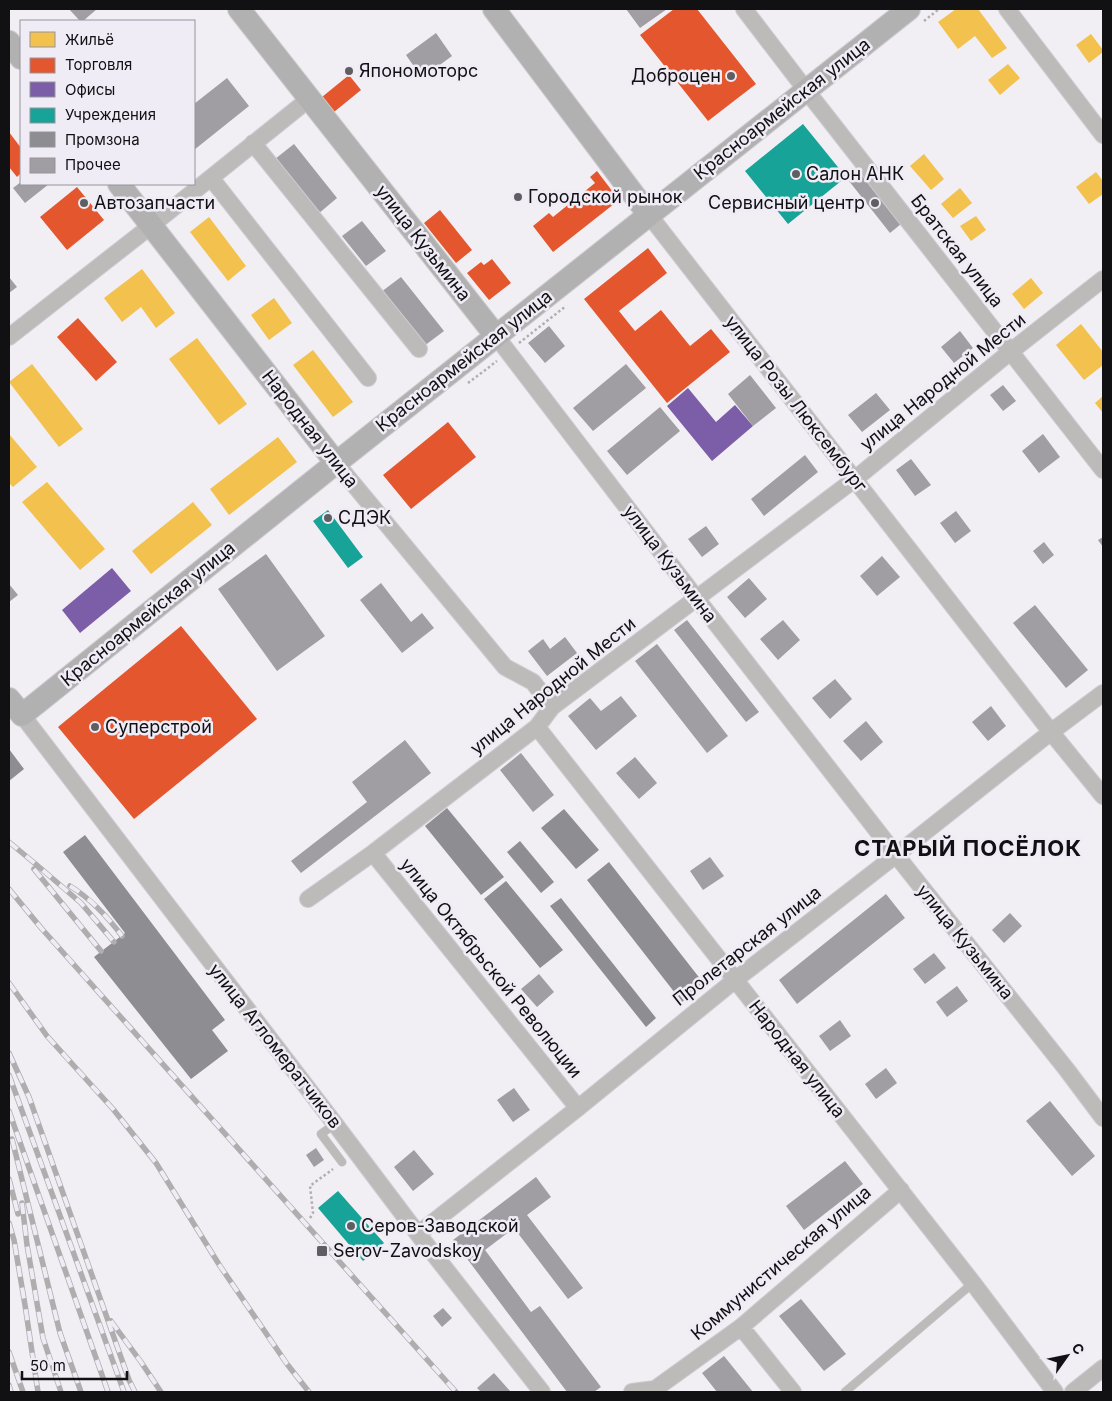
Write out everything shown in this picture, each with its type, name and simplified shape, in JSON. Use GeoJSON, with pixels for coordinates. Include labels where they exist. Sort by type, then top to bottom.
{"type":"FeatureCollection","features":[{"type":"Feature","properties":{"kind":"street","name":"улица Кузьмина"},"geometry":{"type":"LineString","coordinates":[[239,9],[496,336],[896,856],[1103,1118]]}},
{"type":"Feature","properties":{"kind":"street","name":"улица Розы Люксембург"},"geometry":{"type":"LineString","coordinates":[[494,9],[649,215],[1051,732],[1103,796]]}},
{"type":"Feature","properties":{"kind":"street","name":"Братская улица"},"geometry":{"type":"LineString","coordinates":[[744,9],[1103,470]]}},
{"type":"Feature","properties":{"kind":"street","name":"Красноармейская улица"},"geometry":{"type":"LineString","coordinates":[[15,707],[336,463],[909,9]]}},
{"type":"Feature","properties":{"kind":"street"},"geometry":{"type":"LineString","coordinates":[[1007,9],[1103,134]]}},
{"type":"Feature","properties":{"kind":"street"},"geometry":{"type":"LineString","coordinates":[[9,42],[20,57]]}},
{"type":"Feature","properties":{"kind":"street"},"geometry":{"type":"LineString","coordinates":[[9,336],[152,226],[309,99]]}},
{"type":"Feature","properties":{"kind":"street"},"geometry":{"type":"LineString","coordinates":[[253,143],[419,349]]}},
{"type":"Feature","properties":{"kind":"street"},"geometry":{"type":"LineString","coordinates":[[211,178],[368,378]]}},
{"type":"Feature","properties":{"kind":"street","name":"Народная улица"},"geometry":{"type":"LineString","coordinates":[[120,185],[336,463],[505,667],[533,682],[552,708]]}},
{"type":"Feature","properties":{"kind":"street","name":"улица Народной Мести"},"geometry":{"type":"LineString","coordinates":[[308,899],[373,853],[537,727],[552,708],[855,479],[1010,352],[1103,279]]}},
{"type":"Feature","properties":{"kind":"street","name":"Пролетарская улица"},"geometry":{"type":"LineString","coordinates":[[418,1234],[578,1108],[735,980],[1103,693]]}},
{"type":"Feature","properties":{"kind":"street","name":"улица Агломератчиков"},"geometry":{"type":"LineString","coordinates":[[15,707],[418,1234],[542,1392]]}},
{"type":"Feature","properties":{"kind":"street","name":"Народная улица"},"geometry":{"type":"LineString","coordinates":[[537,727],[973,1283],[1055,1392]]}},
{"type":"Feature","properties":{"kind":"street","name":"улица Октябрьской Революции"},"geometry":{"type":"LineString","coordinates":[[373,853],[578,1108]]}},
{"type":"Feature","properties":{"kind":"street","name":"Коммунистическая улица"},"geometry":{"type":"LineString","coordinates":[[632,1392],[655,1388],[741,1327],[900,1190]]}},
{"type":"Feature","properties":{"kind":"street"},"geometry":{"type":"LineString","coordinates":[[741,1327],[793,1392]]}},
{"type":"Feature","properties":{"kind":"street"},"geometry":{"type":"LineString","coordinates":[[1072,1392],[1103,1368]]}},
{"type":"Feature","properties":{"kind":"lane"},"geometry":{"type":"LineString","coordinates":[[335,1124],[321,1134],[342,1162]]}},
{"type":"Feature","properties":{"kind":"lane"},"geometry":{"type":"LineString","coordinates":[[845,1392],[973,1283]]}},
{"type":"Feature","properties":{"kind":"path"},"geometry":{"type":"LineString","coordinates":[[310,1218],[313,1213],[310,1186],[342,1162]]}},
{"type":"Feature","properties":{"kind":"building: Жильё"},"geometry":{"type":"Polygon","coordinates":[[[956,9],[978,9],[1007,48],[992,58],[975,36],[958,49],[938,22],[956,9]]]}},
{"type":"Feature","properties":{"kind":"building: Жильё"},"geometry":{"type":"Polygon","coordinates":[[[1091,34],[1103,52],[1089,63],[1076,45],[1091,34]]]}},
{"type":"Feature","properties":{"kind":"building: Жильё"},"geometry":{"type":"Polygon","coordinates":[[[1008,64],[1020,78],[1000,95],[988,80],[1008,64]]]}},
{"type":"Feature","properties":{"kind":"building: Жильё"},"geometry":{"type":"Polygon","coordinates":[[[924,154],[944,179],[931,190],[910,166],[924,154]]]}},
{"type":"Feature","properties":{"kind":"building: Жильё"},"geometry":{"type":"Polygon","coordinates":[[[1096,172],[1103,181],[1103,194],[1089,204],[1076,187],[1096,172]]]}},
{"type":"Feature","properties":{"kind":"building: Жильё"},"geometry":{"type":"Polygon","coordinates":[[[960,188],[972,203],[953,218],[941,204],[960,188]]]}},
{"type":"Feature","properties":{"kind":"building: Жильё"},"geometry":{"type":"Polygon","coordinates":[[[976,216],[986,230],[971,241],[960,226],[976,216]]]}},
{"type":"Feature","properties":{"kind":"building: Жильё"},"geometry":{"type":"Polygon","coordinates":[[[209,217],[246,266],[228,281],[190,232],[209,217]]]}},
{"type":"Feature","properties":{"kind":"building: Жильё"},"geometry":{"type":"Polygon","coordinates":[[[142,269],[175,313],[156,328],[141,307],[122,322],[104,298],[142,269]]]}},
{"type":"Feature","properties":{"kind":"building: Жильё"},"geometry":{"type":"Polygon","coordinates":[[[1031,278],[1043,293],[1024,309],[1012,294],[1031,278]]]}},
{"type":"Feature","properties":{"kind":"building: Жильё"},"geometry":{"type":"Polygon","coordinates":[[[274,298],[292,323],[269,340],[251,315],[274,298]]]}},
{"type":"Feature","properties":{"kind":"building: Жильё"},"geometry":{"type":"Polygon","coordinates":[[[1081,324],[1103,352],[1103,365],[1084,380],[1056,345],[1081,324]]]}},
{"type":"Feature","properties":{"kind":"building: Жильё"},"geometry":{"type":"Polygon","coordinates":[[[197,338],[247,404],[219,425],[169,359],[197,338]]]}},
{"type":"Feature","properties":{"kind":"building: Жильё"},"geometry":{"type":"Polygon","coordinates":[[[313,350],[353,402],[333,417],[293,365],[313,350]]]}},
{"type":"Feature","properties":{"kind":"building: Жильё"},"geometry":{"type":"Polygon","coordinates":[[[32,364],[83,429],[59,447],[9,382],[32,364]]]}},
{"type":"Feature","properties":{"kind":"building: Жильё"},"geometry":{"type":"Polygon","coordinates":[[[1103,396],[1103,413],[1095,403],[1103,396]]]}},
{"type":"Feature","properties":{"kind":"building: Жильё"},"geometry":{"type":"Polygon","coordinates":[[[9,434],[37,467],[13,487],[9,483],[9,434]]]}},
{"type":"Feature","properties":{"kind":"building: Жильё"},"geometry":{"type":"Polygon","coordinates":[[[278,437],[297,462],[229,515],[210,489],[278,437]]]}},
{"type":"Feature","properties":{"kind":"building: Жильё"},"geometry":{"type":"Polygon","coordinates":[[[47,482],[105,549],[80,570],[22,502],[47,482]]]}},
{"type":"Feature","properties":{"kind":"building: Жильё"},"geometry":{"type":"Polygon","coordinates":[[[193,502],[212,525],[151,574],[132,551],[193,502]]]}},
{"type":"Feature","properties":{"kind":"building: Торговля"},"geometry":{"type":"Polygon","coordinates":[[[674,9],[697,9],[756,84],[708,121],[640,35],[674,9]]]}},
{"type":"Feature","properties":{"kind":"building: Торговля"},"geometry":{"type":"Polygon","coordinates":[[[349,75],[361,90],[334,112],[322,97],[349,75]]]}},
{"type":"Feature","properties":{"kind":"building: Торговля"},"geometry":{"type":"Polygon","coordinates":[[[9,132],[20,147],[20,174],[17,177],[9,167],[9,132]]]}},
{"type":"Feature","properties":{"kind":"building: Торговля"},"geometry":{"type":"Polygon","coordinates":[[[597,171],[619,200],[553,252],[533,226],[549,213],[553,217],[595,183],[590,177],[597,171]]]}},
{"type":"Feature","properties":{"kind":"building: Торговля"},"geometry":{"type":"Polygon","coordinates":[[[77,187],[104,220],[67,250],[40,217],[77,187]]]}},
{"type":"Feature","properties":{"kind":"building: Торговля"},"geometry":{"type":"Polygon","coordinates":[[[440,210],[472,250],[456,263],[424,223],[440,210]]]}},
{"type":"Feature","properties":{"kind":"building: Торговля"},"geometry":{"type":"Polygon","coordinates":[[[648,248],[667,273],[619,311],[635,331],[661,310],[690,346],[711,329],[730,352],[667,403],[584,299],[648,248]]]}},
{"type":"Feature","properties":{"kind":"building: Торговля"},"geometry":{"type":"Polygon","coordinates":[[[492,259],[511,283],[489,300],[467,273],[481,262],[484,265],[492,259]]]}},
{"type":"Feature","properties":{"kind":"building: Торговля"},"geometry":{"type":"Polygon","coordinates":[[[78,318],[117,362],[96,381],[57,337],[78,318]]]}},
{"type":"Feature","properties":{"kind":"building: Торговля"},"geometry":{"type":"Polygon","coordinates":[[[448,422],[476,457],[411,509],[383,475],[448,422]]]}},
{"type":"Feature","properties":{"kind":"building: Торговля"},"geometry":{"type":"Polygon","coordinates":[[[181,626],[257,719],[134,819],[58,727],[181,626]]]}},
{"type":"Feature","properties":{"kind":"building: Офисы"},"geometry":{"type":"Polygon","coordinates":[[[688,388],[716,422],[735,405],[753,426],[712,461],[667,406],[688,388]]]}},
{"type":"Feature","properties":{"kind":"building: Офисы"},"geometry":{"type":"Polygon","coordinates":[[[112,568],[131,591],[80,633],[62,610],[112,568]]]}},
{"type":"Feature","properties":{"kind":"building: Учреждения","name":"Салон АНК"},"geometry":{"type":"Polygon","coordinates":[[[803,124],[846,177],[788,224],[745,171],[803,124]]]}},
{"type":"Feature","properties":{"kind":"building: Учреждения"},"geometry":{"type":"Polygon","coordinates":[[[328,510],[363,557],[348,568],[313,521],[328,510]]]}},
{"type":"Feature","properties":{"kind":"building: Учреждения","name":"Серов-Заводской"},"geometry":{"type":"Polygon","coordinates":[[[338,1191],[384,1243],[363,1261],[318,1208],[338,1191]]]}},
{"type":"Feature","properties":{"kind":"building: Промзона"},"geometry":{"type":"Polygon","coordinates":[[[9,749],[24,769],[9,781],[9,749]]]}},
{"type":"Feature","properties":{"kind":"building: Промзона"},"geometry":{"type":"Polygon","coordinates":[[[447,808],[504,877],[481,895],[425,826],[447,808]]]}},
{"type":"Feature","properties":{"kind":"building: Промзона"},"geometry":{"type":"Polygon","coordinates":[[[564,809],[599,850],[576,869],[541,828],[564,809]]]}},
{"type":"Feature","properties":{"kind":"building: Промзона"},"geometry":{"type":"Polygon","coordinates":[[[85,835],[225,1020],[212,1030],[228,1051],[191,1079],[94,957],[125,933],[63,852],[85,835]]]}},
{"type":"Feature","properties":{"kind":"building: Промзона"},"geometry":{"type":"Polygon","coordinates":[[[520,841],[554,882],[541,893],[507,852],[520,841]]]}},
{"type":"Feature","properties":{"kind":"building: Промзона"},"geometry":{"type":"Polygon","coordinates":[[[609,862],[705,985],[682,1002],[587,880],[609,862]]]}},
{"type":"Feature","properties":{"kind":"building: Промзона"},"geometry":{"type":"Polygon","coordinates":[[[506,881],[563,950],[540,968],[484,899],[506,881]]]}},
{"type":"Feature","properties":{"kind":"building: Промзона"},"geometry":{"type":"Polygon","coordinates":[[[561,898],[656,1018],[646,1027],[550,906],[561,898]]]}},
{"type":"Feature","properties":{"kind":"building: Прочее"},"geometry":{"type":"Polygon","coordinates":[[[69,9],[97,9],[84,20],[79,20],[69,9]]]}},
{"type":"Feature","properties":{"kind":"building: Прочее"},"geometry":{"type":"Polygon","coordinates":[[[626,9],[667,9],[640,28],[626,9]]]}},
{"type":"Feature","properties":{"kind":"building: Прочее"},"geometry":{"type":"Polygon","coordinates":[[[436,33],[452,56],[422,78],[406,55],[436,33]]]}},
{"type":"Feature","properties":{"kind":"building: Прочее"},"geometry":{"type":"Polygon","coordinates":[[[227,78],[249,106],[195,149],[195,103],[227,78]]]}},
{"type":"Feature","properties":{"kind":"building: Прочее"},"geometry":{"type":"Polygon","coordinates":[[[294,144],[337,198],[318,214],[275,159],[294,144]]]}},
{"type":"Feature","properties":{"kind":"building: Прочее","name":"Сервисный центр"},"geometry":{"type":"Polygon","coordinates":[[[860,172],[901,224],[890,233],[849,181],[860,172]]]}},
{"type":"Feature","properties":{"kind":"building: Прочее"},"geometry":{"type":"Polygon","coordinates":[[[20,183],[20,185],[48,185],[25,203],[13,188],[20,183]]]}},
{"type":"Feature","properties":{"kind":"building: Прочее"},"geometry":{"type":"Polygon","coordinates":[[[362,221],[386,251],[366,266],[342,236],[362,221]]]}},
{"type":"Feature","properties":{"kind":"building: Прочее"},"geometry":{"type":"Polygon","coordinates":[[[9,277],[17,287],[9,293],[9,277]]]}},
{"type":"Feature","properties":{"kind":"building: Прочее"},"geometry":{"type":"Polygon","coordinates":[[[401,277],[444,331],[424,346],[381,292],[401,277]]]}},
{"type":"Feature","properties":{"kind":"building: Прочее"},"geometry":{"type":"Polygon","coordinates":[[[549,326],[565,346],[545,363],[528,343],[549,326]]]}},
{"type":"Feature","properties":{"kind":"building: Прочее"},"geometry":{"type":"Polygon","coordinates":[[[960,331],[973,348],[954,363],[941,347],[960,331]]]}},
{"type":"Feature","properties":{"kind":"building: Прочее"},"geometry":{"type":"Polygon","coordinates":[[[626,364],[646,388],[593,431],[573,408],[626,364]]]}},
{"type":"Feature","properties":{"kind":"building: Прочее"},"geometry":{"type":"Polygon","coordinates":[[[750,375],[776,408],[753,426],[728,394],[750,375]]]}},
{"type":"Feature","properties":{"kind":"building: Прочее"},"geometry":{"type":"Polygon","coordinates":[[[1003,385],[1016,401],[1003,411],[990,395],[1003,385]]]}},
{"type":"Feature","properties":{"kind":"building: Прочее"},"geometry":{"type":"Polygon","coordinates":[[[876,393],[890,410],[862,432],[848,415],[876,393]]]}},
{"type":"Feature","properties":{"kind":"building: Прочее"},"geometry":{"type":"Polygon","coordinates":[[[660,407],[680,431],[627,475],[607,451],[660,407]]]}},
{"type":"Feature","properties":{"kind":"building: Прочее"},"geometry":{"type":"Polygon","coordinates":[[[1043,434],[1060,457],[1039,473],[1022,451],[1043,434]]]}},
{"type":"Feature","properties":{"kind":"building: Прочее"},"geometry":{"type":"Polygon","coordinates":[[[805,455],[818,472],[764,516],[751,499],[805,455]]]}},
{"type":"Feature","properties":{"kind":"building: Прочее"},"geometry":{"type":"Polygon","coordinates":[[[911,459],[931,485],[915,496],[896,470],[911,459]]]}},
{"type":"Feature","properties":{"kind":"building: Прочее"},"geometry":{"type":"Polygon","coordinates":[[[956,511],[971,531],[955,543],[940,523],[956,511]]]}},
{"type":"Feature","properties":{"kind":"building: Прочее"},"geometry":{"type":"Polygon","coordinates":[[[706,526],[719,544],[702,557],[688,539],[706,526]]]}},
{"type":"Feature","properties":{"kind":"building: Прочее"},"geometry":{"type":"Polygon","coordinates":[[[1103,537],[1103,547],[1098,540],[1103,537]]]}},
{"type":"Feature","properties":{"kind":"building: Прочее"},"geometry":{"type":"Polygon","coordinates":[[[1044,542],[1054,555],[1043,564],[1033,551],[1044,542]]]}},
{"type":"Feature","properties":{"kind":"building: Прочее"},"geometry":{"type":"Polygon","coordinates":[[[266,554],[325,636],[277,671],[218,589],[266,554]]]}},
{"type":"Feature","properties":{"kind":"building: Прочее"},"geometry":{"type":"Polygon","coordinates":[[[882,556],[900,577],[877,596],[860,576],[882,556]]]}},
{"type":"Feature","properties":{"kind":"building: Прочее"},"geometry":{"type":"Polygon","coordinates":[[[749,578],[767,599],[745,618],[727,597],[749,578]]]}},
{"type":"Feature","properties":{"kind":"building: Прочее"},"geometry":{"type":"Polygon","coordinates":[[[381,583],[411,622],[422,613],[434,628],[402,653],[360,600],[381,583]]]}},
{"type":"Feature","properties":{"kind":"building: Прочее"},"geometry":{"type":"Polygon","coordinates":[[[9,584],[18,595],[9,602],[9,584]]]}},
{"type":"Feature","properties":{"kind":"building: Прочее"},"geometry":{"type":"Polygon","coordinates":[[[1035,605],[1088,670],[1066,688],[1013,623],[1035,605]]]}},
{"type":"Feature","properties":{"kind":"building: Прочее"},"geometry":{"type":"Polygon","coordinates":[[[687,620],[759,712],[746,722],[674,630],[687,620]]]}},
{"type":"Feature","properties":{"kind":"building: Прочее"},"geometry":{"type":"Polygon","coordinates":[[[783,620],[800,640],[778,660],[760,639],[783,620]]]}},
{"type":"Feature","properties":{"kind":"building: Прочее"},"geometry":{"type":"Polygon","coordinates":[[[565,637],[577,653],[547,676],[528,651],[543,639],[550,649],[565,637]]]}},
{"type":"Feature","properties":{"kind":"building: Прочее"},"geometry":{"type":"Polygon","coordinates":[[[657,644],[728,736],[707,753],[635,661],[657,644]]]}},
{"type":"Feature","properties":{"kind":"building: Прочее"},"geometry":{"type":"Polygon","coordinates":[[[835,679],[852,699],[830,719],[812,698],[835,679]]]}},
{"type":"Feature","properties":{"kind":"building: Прочее"},"geometry":{"type":"Polygon","coordinates":[[[621,696],[637,716],[596,750],[568,716],[590,698],[601,711],[621,696]]]}},
{"type":"Feature","properties":{"kind":"building: Прочее"},"geometry":{"type":"Polygon","coordinates":[[[991,706],[1006,726],[988,741],[972,722],[991,706]]]}},
{"type":"Feature","properties":{"kind":"building: Прочее"},"geometry":{"type":"Polygon","coordinates":[[[866,721],[883,742],[861,761],[843,741],[866,721]]]}},
{"type":"Feature","properties":{"kind":"building: Прочее"},"geometry":{"type":"Polygon","coordinates":[[[405,740],[431,773],[301,873],[291,861],[367,802],[352,782],[405,740]]]}},
{"type":"Feature","properties":{"kind":"building: Прочее"},"geometry":{"type":"Polygon","coordinates":[[[521,753],[554,795],[533,812],[500,770],[521,753]]]}},
{"type":"Feature","properties":{"kind":"building: Прочее"},"geometry":{"type":"Polygon","coordinates":[[[635,757],[657,783],[639,799],[616,773],[635,757]]]}},
{"type":"Feature","properties":{"kind":"building: Прочее"},"geometry":{"type":"Polygon","coordinates":[[[710,857],[724,876],[703,890],[690,871],[710,857]]]}},
{"type":"Feature","properties":{"kind":"building: Прочее"},"geometry":{"type":"Polygon","coordinates":[[[886,894],[905,918],[797,1004],[779,980],[886,894]]]}},
{"type":"Feature","properties":{"kind":"building: Прочее"},"geometry":{"type":"Polygon","coordinates":[[[1010,913],[1022,926],[1004,943],[992,930],[1010,913]]]}},
{"type":"Feature","properties":{"kind":"building: Прочее"},"geometry":{"type":"Polygon","coordinates":[[[934,953],[946,968],[925,984],[913,969],[934,953]]]}},
{"type":"Feature","properties":{"kind":"building: Прочее"},"geometry":{"type":"Polygon","coordinates":[[[539,974],[554,992],[537,1007],[521,989],[539,974]]]}},
{"type":"Feature","properties":{"kind":"building: Прочее"},"geometry":{"type":"Polygon","coordinates":[[[957,986],[968,1001],[947,1017],[936,1002],[957,986]]]}},
{"type":"Feature","properties":{"kind":"building: Прочее"},"geometry":{"type":"Polygon","coordinates":[[[840,1020],[851,1036],[830,1051],[819,1036],[840,1020]]]}},
{"type":"Feature","properties":{"kind":"building: Прочее"},"geometry":{"type":"Polygon","coordinates":[[[886,1068],[897,1083],[876,1099],[865,1084],[886,1068]]]}},
{"type":"Feature","properties":{"kind":"building: Прочее"},"geometry":{"type":"Polygon","coordinates":[[[514,1088],[530,1110],[513,1122],[497,1100],[514,1088]]]}},
{"type":"Feature","properties":{"kind":"building: Прочее"},"geometry":{"type":"Polygon","coordinates":[[[1050,1101],[1095,1156],[1072,1176],[1026,1121],[1050,1101]]]}},
{"type":"Feature","properties":{"kind":"building: Прочее"},"geometry":{"type":"Polygon","coordinates":[[[316,1148],[324,1160],[314,1167],[306,1155],[316,1148]]]}},
{"type":"Feature","properties":{"kind":"building: Прочее"},"geometry":{"type":"Polygon","coordinates":[[[414,1150],[434,1174],[413,1191],[394,1167],[414,1150]]]}},
{"type":"Feature","properties":{"kind":"building: Прочее"},"geometry":{"type":"Polygon","coordinates":[[[845,1161],[863,1184],[804,1230],[786,1206],[845,1161]]]}},
{"type":"Feature","properties":{"kind":"building: Прочее"},"geometry":{"type":"Polygon","coordinates":[[[536,1177],[551,1197],[527,1215],[583,1288],[568,1299],[514,1228],[485,1250],[531,1312],[540,1306],[601,1387],[594,1392],[567,1392],[453,1240],[536,1177]]]}},
{"type":"Feature","properties":{"kind":"building: Прочее"},"geometry":{"type":"Polygon","coordinates":[[[801,1299],[846,1354],[824,1371],[779,1316],[801,1299]]]}},
{"type":"Feature","properties":{"kind":"building: Прочее"},"geometry":{"type":"Polygon","coordinates":[[[443,1308],[452,1318],[442,1327],[433,1316],[443,1308]]]}},
{"type":"Feature","properties":{"kind":"building: Прочее"},"geometry":{"type":"Polygon","coordinates":[[[724,1356],[753,1392],[717,1392],[702,1373],[724,1356]]]}},
{"type":"Feature","properties":{"kind":"building: Прочее"},"geometry":{"type":"Polygon","coordinates":[[[494,1373],[511,1392],[481,1392],[477,1388],[494,1373]]]}},
{"type":"Feature","properties":{"kind":"railway"},"geometry":{"type":"LineString","coordinates":[[9,842],[81,903],[114,942]]}},
{"type":"Feature","properties":{"kind":"railway"},"geometry":{"type":"LineString","coordinates":[[34,869],[101,951]]}},
{"type":"Feature","properties":{"kind":"railway"},"geometry":{"type":"LineString","coordinates":[[70,886],[98,908],[122,936]]}},
{"type":"Feature","properties":{"kind":"railway"},"geometry":{"type":"LineString","coordinates":[[9,889],[42,929],[456,1392]]}},
{"type":"Feature","properties":{"kind":"railway"},"geometry":{"type":"LineString","coordinates":[[9,983],[47,1036],[113,1109],[156,1163],[220,1266],[287,1364],[309,1392]]}},
{"type":"Feature","properties":{"kind":"railway"},"geometry":{"type":"LineString","coordinates":[[9,1053],[29,1097],[129,1380],[135,1392]]}},
{"type":"Feature","properties":{"kind":"railway"},"geometry":{"type":"LineString","coordinates":[[9,1075],[124,1392]]}},
{"type":"Feature","properties":{"kind":"railway"},"geometry":{"type":"LineString","coordinates":[[9,1111],[108,1392]]}},
{"type":"Feature","properties":{"kind":"railway"},"geometry":{"type":"LineString","coordinates":[[12,1139],[60,1333],[81,1392]]}},
{"type":"Feature","properties":{"kind":"railway"},"geometry":{"type":"LineString","coordinates":[[9,1179],[18,1214]]}},
{"type":"Feature","properties":{"kind":"railway"},"geometry":{"type":"LineString","coordinates":[[22,1203],[27,1245],[43,1338],[61,1392]]}},
{"type":"Feature","properties":{"kind":"railway"},"geometry":{"type":"LineString","coordinates":[[9,1223],[14,1240],[38,1392]]}},
{"type":"Feature","properties":{"kind":"railway"},"geometry":{"type":"LineString","coordinates":[[111,1321],[161,1392]]}},
{"type":"Feature","properties":{"kind":"railway"},"geometry":{"type":"LineString","coordinates":[[9,1352],[23,1392]]}},
{"type":"Feature","properties":{"kind":"railway"},"geometry":{"type":"LineString","coordinates":[[9,1385],[11,1392]]}},
{"type":"Feature","properties":{"kind":"place","name":"Япономоторс"},"geometry":{"type":"Point","coordinates":[349,71]}},
{"type":"Feature","properties":{"kind":"place","name":"Доброцен"},"geometry":{"type":"Point","coordinates":[731,76]}},
{"type":"Feature","properties":{"kind":"place","name":"Салон АНК"},"geometry":{"type":"Point","coordinates":[796,174]}},
{"type":"Feature","properties":{"kind":"place","name":"Городской рынок"},"geometry":{"type":"Point","coordinates":[518,197]}},
{"type":"Feature","properties":{"kind":"place","name":"Автозапчасти"},"geometry":{"type":"Point","coordinates":[84,203]}},
{"type":"Feature","properties":{"kind":"place","name":"Сервисный центр"},"geometry":{"type":"Point","coordinates":[875,203]}},
{"type":"Feature","properties":{"kind":"place","name":"СДЭК"},"geometry":{"type":"Point","coordinates":[328,518]}},
{"type":"Feature","properties":{"kind":"place","name":"Суперстрой"},"geometry":{"type":"Point","coordinates":[95,727]}},
{"type":"Feature","properties":{"kind":"place","name":"Серов-Заводской"},"geometry":{"type":"Point","coordinates":[351,1226]}},
{"type":"Feature","properties":{"kind":"place","name":"Serov-Zavodskoy"},"geometry":{"type":"Point","coordinates":[322,1251]}},
{"type":"Feature","properties":{"kind":"district","name":"СТАРЫЙ ПОСЁЛОК"},"geometry":{"type":"Point","coordinates":[968,848]}}]}
